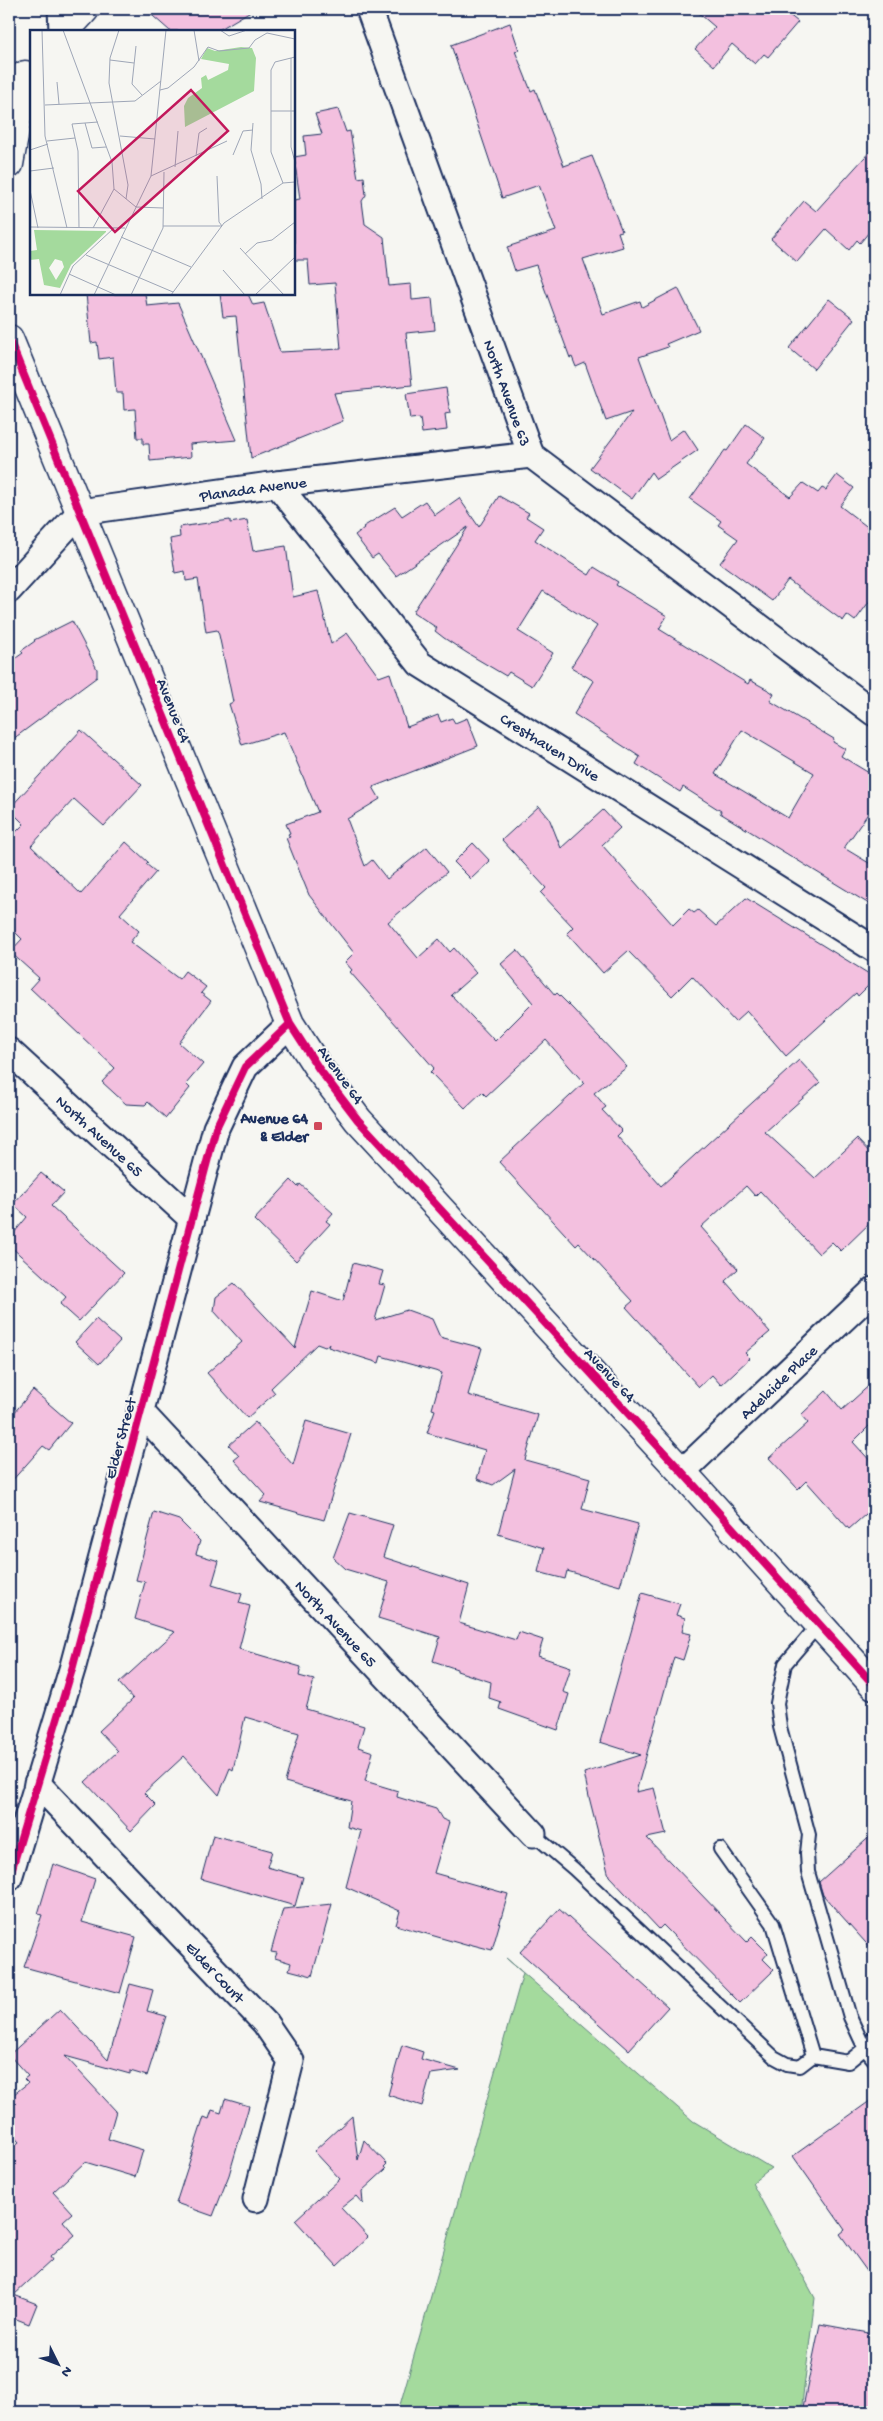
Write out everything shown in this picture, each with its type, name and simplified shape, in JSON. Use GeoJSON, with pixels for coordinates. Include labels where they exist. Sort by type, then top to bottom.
{"type":"FeatureCollection","features":[{"type":"Feature","properties":{"kind":"street"},"geometry":{"type":"LineString","coordinates":[[61,9],[63,30]]}},
{"type":"Feature","properties":{"kind":"street"},"geometry":{"type":"LineString","coordinates":[[64,30],[85,9]]}},
{"type":"Feature","properties":{"kind":"street","name":"North Avenue 63"},"geometry":{"type":"LineString","coordinates":[[369,9],[531,455],[874,713]]}},
{"type":"Feature","properties":{"kind":"street"},"geometry":{"type":"LineString","coordinates":[[9,164],[22,79]]}},
{"type":"Feature","properties":{"kind":"street","name":"Avenue 64"},"geometry":{"type":"LineString","coordinates":[[9,339],[290,1024],[319,1069],[358,1120],[682,1472],[874,1685]]}},
{"type":"Feature","properties":{"kind":"street","name":"Planada Avenue"},"geometry":{"type":"LineString","coordinates":[[80,512],[277,484],[531,455]]}},
{"type":"Feature","properties":{"kind":"street","name":"Cresthaven Drive"},"geometry":{"type":"LineString","coordinates":[[277,484],[420,664],[874,949]]}},
{"type":"Feature","properties":{"kind":"street"},"geometry":{"type":"LineString","coordinates":[[9,590],[80,512]]}},
{"type":"Feature","properties":{"kind":"street","name":"Elder Street"},"geometry":{"type":"LineString","coordinates":[[9,1878],[73,1666],[216,1128],[245,1067],[290,1024]]}},
{"type":"Feature","properties":{"kind":"street","name":"North Avenue 65"},"geometry":{"type":"LineString","coordinates":[[9,1051],[192,1219]]}},
{"type":"Feature","properties":{"kind":"street","name":"Adelaide Place"},"geometry":{"type":"LineString","coordinates":[[682,1472],[874,1290]]}},
{"type":"Feature","properties":{"kind":"street","name":"North Avenue 65"},"geometry":{"type":"LineString","coordinates":[[140,1411],[533,1834]]}},
{"type":"Feature","properties":{"kind":"street","name":"Elder Court"},"geometry":{"type":"LineString","coordinates":[[37,1783],[265,2023],[292,2061],[256,2199]]}},
{"type":"Feature","properties":{"kind":"lane"},"geometry":{"type":"LineString","coordinates":[[819,1624],[785,1664],[777,1704],[780,1727],[809,1835],[806,1853],[808,1872],[850,2017],[864,2048],[874,2060]]}},
{"type":"Feature","properties":{"kind":"lane"},"geometry":{"type":"LineString","coordinates":[[533,1834],[582,1876],[774,2057],[787,2064],[800,2066],[813,2056],[848,2062],[874,2037]]}},
{"type":"Feature","properties":{"kind":"lane"},"geometry":{"type":"LineString","coordinates":[[720,1849],[773,1924],[813,2056]]}},
{"type":"Feature","properties":{"kind":"green space"},"geometry":{"type":"Polygon","coordinates":[[[506,1958],[693,2121],[771,2168],[752,2183],[815,2298],[801,2412],[398,2412],[523,1973],[506,1958]]]}},
{"type":"Feature","properties":{"kind":"building"},"geometry":{"type":"Polygon","coordinates":[[[145,9],[254,9],[219,30],[169,30],[145,9]]]}},
{"type":"Feature","properties":{"kind":"building"},"geometry":{"type":"Polygon","coordinates":[[[694,9],[782,9],[798,22],[768,57],[764,54],[755,64],[732,44],[714,66],[695,49],[715,27],[694,9]]]}},
{"type":"Feature","properties":{"kind":"building"},"geometry":{"type":"Polygon","coordinates":[[[510,23],[519,50],[515,51],[531,91],[535,89],[564,166],[592,156],[622,231],[618,232],[623,247],[583,259],[603,314],[640,301],[642,307],[678,288],[699,330],[666,344],[668,347],[639,357],[669,440],[684,429],[698,450],[656,479],[651,472],[632,499],[590,468],[632,412],[606,421],[585,363],[576,367],[572,357],[570,358],[536,265],[515,271],[507,247],[556,231],[539,185],[502,198],[451,45],[510,23]]]}},
{"type":"Feature","properties":{"kind":"building"},"geometry":{"type":"Polygon","coordinates":[[[338,109],[346,132],[350,131],[358,178],[364,177],[366,195],[362,201],[365,224],[384,237],[389,286],[411,284],[412,300],[432,298],[435,330],[406,333],[412,385],[334,393],[343,421],[251,458],[236,316],[223,317],[220,295],[248,295],[253,305],[264,303],[280,352],[341,349],[335,283],[310,285],[308,260],[295,260],[295,200],[300,199],[295,157],[306,155],[304,136],[322,134],[315,114],[338,109]]]}},
{"type":"Feature","properties":{"kind":"building"},"geometry":{"type":"Polygon","coordinates":[[[874,147],[874,226],[860,243],[857,240],[849,250],[826,229],[797,262],[771,239],[804,201],[816,211],[874,147]]]}},
{"type":"Feature","properties":{"kind":"building"},"geometry":{"type":"Polygon","coordinates":[[[86,295],[145,295],[147,306],[178,303],[237,440],[190,444],[191,457],[150,461],[149,444],[143,444],[143,438],[137,438],[135,409],[124,410],[123,393],[116,393],[113,357],[99,359],[97,342],[91,343],[86,295]]]}},
{"type":"Feature","properties":{"kind":"building"},"geometry":{"type":"Polygon","coordinates":[[[829,299],[854,319],[814,369],[789,348],[829,299]]]}},
{"type":"Feature","properties":{"kind":"building"},"geometry":{"type":"Polygon","coordinates":[[[446,388],[450,413],[445,414],[447,430],[422,433],[420,418],[410,419],[406,394],[446,388]]]}},
{"type":"Feature","properties":{"kind":"building"},"geometry":{"type":"Polygon","coordinates":[[[746,424],[765,438],[746,464],[790,497],[803,483],[818,493],[822,488],[826,490],[837,475],[854,488],[840,506],[874,532],[874,595],[855,621],[847,615],[843,621],[788,580],[772,601],[720,563],[738,539],[718,525],[721,521],[690,499],[746,424]]]}},
{"type":"Feature","properties":{"kind":"building"},"geometry":{"type":"Polygon","coordinates":[[[499,496],[529,513],[526,517],[543,528],[535,540],[589,575],[594,567],[618,582],[616,585],[667,616],[659,629],[748,684],[750,680],[770,691],[774,694],[770,701],[834,739],[833,742],[845,749],[841,756],[874,776],[874,805],[844,848],[874,866],[874,907],[720,813],[721,811],[683,787],[680,792],[636,764],[640,757],[574,714],[594,681],[571,667],[597,626],[543,591],[518,631],[553,653],[532,686],[509,672],[506,676],[467,653],[444,638],[435,631],[437,628],[413,612],[468,527],[396,576],[378,554],[372,558],[355,535],[363,527],[395,507],[402,516],[425,501],[435,515],[459,498],[479,527],[499,496]],[[742,730],[715,774],[788,818],[814,773],[742,730]]]}},
{"type":"Feature","properties":{"kind":"building"},"geometry":{"type":"Polygon","coordinates":[[[230,520],[230,523],[247,520],[253,551],[286,546],[293,597],[318,591],[331,644],[347,633],[379,677],[390,673],[407,727],[438,715],[441,722],[452,718],[455,723],[467,718],[478,746],[373,787],[380,799],[347,819],[365,866],[372,860],[387,879],[427,847],[447,872],[388,922],[418,958],[439,939],[450,952],[454,948],[476,973],[451,995],[495,1041],[533,1003],[501,964],[517,950],[555,995],[557,993],[627,1067],[594,1093],[606,1107],[602,1110],[622,1131],[617,1136],[661,1186],[799,1060],[820,1083],[765,1132],[815,1178],[857,1139],[874,1157],[874,1219],[841,1251],[832,1242],[819,1254],[760,1191],[755,1196],[746,1186],[701,1227],[738,1269],[725,1281],[770,1332],[745,1353],[750,1358],[721,1385],[712,1375],[699,1387],[626,1307],[633,1301],[579,1243],[576,1246],[499,1162],[584,1083],[546,1040],[486,1096],[482,1092],[465,1108],[430,1072],[434,1068],[350,972],[352,970],[345,962],[354,953],[309,895],[286,838],[290,837],[288,834],[290,833],[286,824],[318,812],[284,732],[242,745],[229,704],[233,702],[219,635],[217,630],[206,632],[198,579],[186,581],[185,571],[175,573],[170,539],[180,537],[179,527],[230,520]]]}},
{"type":"Feature","properties":{"kind":"building"},"geometry":{"type":"Polygon","coordinates":[[[72,621],[97,669],[97,677],[9,742],[9,663],[23,653],[21,651],[34,640],[72,621]]]}},
{"type":"Feature","properties":{"kind":"building"},"geometry":{"type":"Polygon","coordinates":[[[81,730],[142,785],[104,826],[74,799],[31,846],[81,894],[126,842],[156,872],[120,914],[139,931],[130,942],[179,979],[185,971],[206,987],[201,993],[211,1001],[179,1043],[203,1064],[186,1084],[190,1088],[166,1118],[148,1102],[145,1105],[126,1104],[102,1082],[115,1068],[30,988],[39,978],[10,952],[22,939],[9,926],[9,825],[16,832],[24,824],[9,809],[81,730]]]}},
{"type":"Feature","properties":{"kind":"building"},"geometry":{"type":"Polygon","coordinates":[[[539,806],[549,818],[561,848],[603,810],[620,828],[602,845],[673,925],[689,909],[694,913],[698,910],[716,926],[746,898],[874,977],[874,980],[858,996],[856,993],[786,1056],[747,1011],[735,1022],[692,976],[672,996],[628,951],[603,973],[567,933],[573,927],[541,893],[546,888],[502,840],[539,806]]]}},
{"type":"Feature","properties":{"kind":"building"},"geometry":{"type":"Polygon","coordinates":[[[473,843],[490,861],[471,879],[454,862],[473,843]]]}},
{"type":"Feature","properties":{"kind":"building"},"geometry":{"type":"Polygon","coordinates":[[[41,1173],[64,1192],[51,1206],[124,1273],[79,1321],[60,1304],[66,1297],[9,1245],[9,1239],[27,1217],[13,1204],[41,1173]]]}},
{"type":"Feature","properties":{"kind":"building"},"geometry":{"type":"Polygon","coordinates":[[[291,1180],[298,1187],[300,1184],[333,1213],[326,1221],[330,1224],[296,1261],[254,1220],[291,1180]]]}},
{"type":"Feature","properties":{"kind":"building"},"geometry":{"type":"Polygon","coordinates":[[[353,1263],[383,1271],[379,1284],[385,1285],[375,1320],[407,1310],[432,1319],[440,1337],[482,1348],[468,1395],[538,1415],[525,1460],[590,1478],[582,1509],[638,1524],[620,1586],[567,1571],[565,1579],[538,1572],[544,1548],[498,1534],[515,1469],[493,1485],[477,1479],[485,1450],[427,1433],[435,1410],[432,1409],[442,1373],[381,1356],[379,1363],[328,1347],[329,1344],[325,1347],[317,1344],[271,1388],[275,1393],[247,1418],[207,1373],[242,1342],[214,1311],[216,1297],[234,1283],[295,1348],[312,1291],[343,1301],[353,1263]]]}},
{"type":"Feature","properties":{"kind":"building"},"geometry":{"type":"Polygon","coordinates":[[[96,1319],[120,1341],[99,1364],[75,1342],[96,1319]]]}},
{"type":"Feature","properties":{"kind":"building"},"geometry":{"type":"Polygon","coordinates":[[[874,1381],[874,1421],[853,1442],[874,1465],[874,1507],[849,1529],[806,1481],[798,1489],[769,1458],[808,1423],[801,1415],[826,1391],[842,1410],[874,1381]]]}},
{"type":"Feature","properties":{"kind":"building"},"geometry":{"type":"Polygon","coordinates":[[[33,1390],[71,1423],[49,1450],[43,1446],[9,1484],[9,1419],[33,1390]]]}},
{"type":"Feature","properties":{"kind":"building"},"geometry":{"type":"Polygon","coordinates":[[[306,1421],[351,1434],[324,1520],[260,1502],[266,1495],[234,1460],[239,1456],[229,1445],[255,1422],[293,1465],[306,1421]]]}},
{"type":"Feature","properties":{"kind":"building"},"geometry":{"type":"Polygon","coordinates":[[[154,1512],[179,1520],[200,1541],[196,1554],[219,1561],[212,1585],[242,1594],[239,1603],[250,1606],[239,1649],[301,1667],[299,1676],[314,1680],[306,1709],[364,1726],[358,1747],[373,1752],[365,1781],[398,1791],[397,1797],[436,1809],[442,1819],[449,1822],[434,1873],[508,1894],[492,1950],[469,1944],[469,1946],[396,1925],[400,1911],[346,1887],[361,1831],[347,1827],[351,1801],[285,1782],[299,1733],[245,1717],[233,1770],[230,1768],[219,1795],[184,1756],[144,1793],[156,1805],[131,1831],[85,1782],[118,1751],[99,1731],[133,1699],[119,1683],[175,1632],[135,1619],[145,1582],[136,1580],[154,1512]]]}},
{"type":"Feature","properties":{"kind":"building"},"geometry":{"type":"Polygon","coordinates":[[[350,1513],[393,1525],[383,1557],[469,1585],[459,1623],[516,1640],[519,1632],[543,1640],[538,1656],[571,1667],[563,1692],[569,1694],[558,1730],[499,1709],[501,1702],[489,1698],[491,1682],[433,1661],[440,1637],[378,1618],[389,1582],[345,1569],[333,1558],[350,1513]]]}},
{"type":"Feature","properties":{"kind":"building"},"geometry":{"type":"Polygon","coordinates":[[[642,1593],[680,1604],[676,1615],[685,1618],[682,1632],[691,1634],[683,1660],[674,1657],[636,1792],[654,1788],[666,1834],[647,1838],[747,1942],[752,1937],[768,1953],[763,1959],[774,1970],[740,2003],[663,1925],[659,1929],[609,1876],[589,1797],[584,1773],[641,1755],[600,1742],[642,1593]]]}},
{"type":"Feature","properties":{"kind":"building"},"geometry":{"type":"Polygon","coordinates":[[[874,1833],[874,1952],[823,1895],[819,1882],[874,1833]]]}},
{"type":"Feature","properties":{"kind":"building"},"geometry":{"type":"Polygon","coordinates":[[[213,1835],[272,1851],[267,1867],[303,1877],[295,1906],[201,1879],[213,1835]]]}},
{"type":"Feature","properties":{"kind":"building"},"geometry":{"type":"Polygon","coordinates":[[[53,1864],[95,1879],[82,1922],[136,1937],[120,1993],[24,1967],[42,1915],[38,1914],[53,1864]]]}},
{"type":"Feature","properties":{"kind":"building"},"geometry":{"type":"Polygon","coordinates":[[[332,1904],[312,1976],[289,1970],[291,1963],[275,1958],[277,1953],[271,1952],[283,1909],[332,1904]]]}},
{"type":"Feature","properties":{"kind":"building"},"geometry":{"type":"Polygon","coordinates":[[[559,1909],[668,2007],[629,2050],[520,1952],[559,1909]]]}},
{"type":"Feature","properties":{"kind":"building"},"geometry":{"type":"Polygon","coordinates":[[[130,1984],[153,1990],[147,2011],[166,2016],[147,2076],[130,2071],[130,2074],[65,2056],[116,2111],[108,2139],[143,2150],[135,2177],[85,2162],[53,2192],[72,2213],[63,2221],[75,2235],[50,2257],[52,2260],[14,2295],[37,2304],[29,2324],[9,2316],[9,2150],[19,2142],[9,2131],[9,2098],[28,2083],[24,2079],[28,2076],[9,2055],[60,2009],[108,2060],[130,1984]]]}},
{"type":"Feature","properties":{"kind":"building"},"geometry":{"type":"Polygon","coordinates":[[[402,2045],[423,2052],[421,2059],[460,2070],[431,2074],[422,2106],[388,2095],[402,2045]]]}},
{"type":"Feature","properties":{"kind":"building"},"geometry":{"type":"Polygon","coordinates":[[[874,2098],[874,2281],[840,2234],[845,2230],[793,2156],[874,2098]]]}},
{"type":"Feature","properties":{"kind":"building"},"geometry":{"type":"Polygon","coordinates":[[[225,2099],[249,2106],[229,2175],[213,2216],[176,2203],[204,2117],[209,2119],[212,2110],[221,2113],[225,2099]]]}},
{"type":"Feature","properties":{"kind":"building"},"geometry":{"type":"Polygon","coordinates":[[[352,2116],[358,2160],[364,2140],[387,2164],[384,2167],[386,2169],[362,2191],[363,2204],[356,2196],[341,2208],[368,2237],[337,2266],[295,2220],[340,2179],[314,2151],[352,2116]]]}},
{"type":"Feature","properties":{"kind":"building"},"geometry":{"type":"Polygon","coordinates":[[[820,2324],[874,2334],[874,2412],[802,2412],[820,2324]]]}},
{"type":"Feature","properties":{"kind":"cycle path"},"geometry":{"type":"LineString","coordinates":[[9,339],[290,1024],[319,1069],[358,1120],[682,1472],[874,1685]]}},
{"type":"Feature","properties":{"kind":"cycle path"},"geometry":{"type":"LineString","coordinates":[[9,1878],[73,1666],[216,1128],[245,1067],[290,1024]]}},
{"type":"Feature","properties":{"kind":"place","name":"Avenue 64 & Elder"},"geometry":{"type":"Point","coordinates":[318,1126]}}]}
